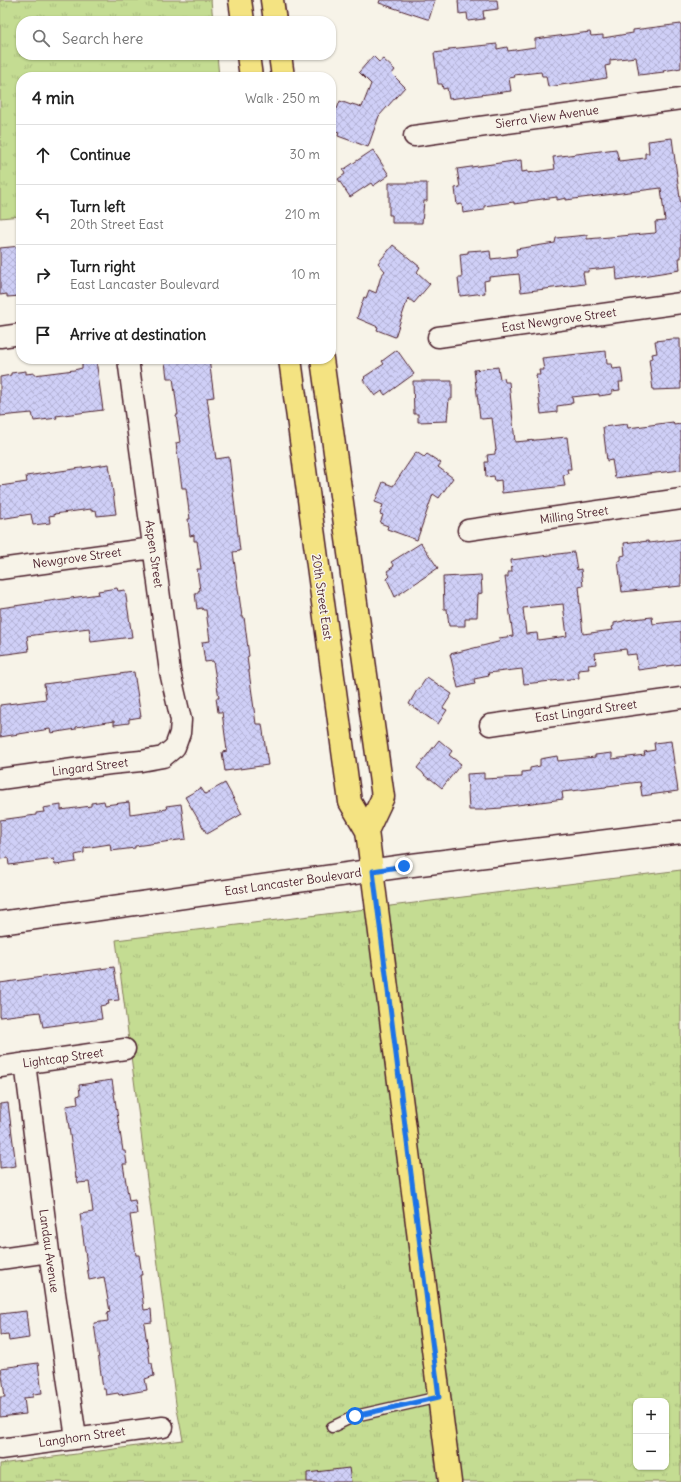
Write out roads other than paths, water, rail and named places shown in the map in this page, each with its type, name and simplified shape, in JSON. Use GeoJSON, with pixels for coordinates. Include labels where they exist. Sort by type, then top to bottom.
{"type":"FeatureCollection","features":[{"type":"Feature","properties":{"kind":"main road"},"geometry":{"type":"LineString","coordinates":[[240,0],[242,16]]}},
{"type":"Feature","properties":{"kind":"main road"},"geometry":{"type":"LineString","coordinates":[[272,0],[274,16]]}},
{"type":"Feature","properties":{"kind":"main road"},"geometry":{"type":"LineString","coordinates":[[249,60],[250,72]]}},
{"type":"Feature","properties":{"kind":"main road"},"geometry":{"type":"LineString","coordinates":[[281,60],[282,72]]}},
{"type":"Feature","properties":{"kind":"main road","name":"20th Street East"},"geometry":{"type":"LineString","coordinates":[[291,364],[350,802],[367,831],[373,871],[450,1482]]}},
{"type":"Feature","properties":{"kind":"main road"},"geometry":{"type":"LineString","coordinates":[[323,364],[383,797],[367,831]]}},
{"type":"Feature","properties":{"kind":"main road","name":"East Lancaster Boulevard"},"geometry":{"type":"LineString","coordinates":[[0,923],[373,871],[681,832]]}},
{"type":"Feature","properties":{"kind":"street","name":"Sierra View Avenue"},"geometry":{"type":"LineString","coordinates":[[414,136],[681,99]]}},
{"type":"Feature","properties":{"kind":"street","name":"East Newgrove Street"},"geometry":{"type":"LineString","coordinates":[[438,337],[681,303]]}},
{"type":"Feature","properties":{"kind":"street"},"geometry":{"type":"LineString","coordinates":[[0,337],[16,335]]}},
{"type":"Feature","properties":{"kind":"street","name":"Aspen Street"},"geometry":{"type":"LineString","coordinates":[[129,364],[170,672],[181,720],[180,733],[175,747]]}},
{"type":"Feature","properties":{"kind":"street","name":"Milling Street"},"geometry":{"type":"LineString","coordinates":[[468,530],[681,499]]}},
{"type":"Feature","properties":{"kind":"street","name":"Newgrove Street"},"geometry":{"type":"LineString","coordinates":[[0,569],[153,548]]}},
{"type":"Feature","properties":{"kind":"street","name":"East Lingard Street"},"geometry":{"type":"LineString","coordinates":[[490,725],[681,698]]}},
{"type":"Feature","properties":{"kind":"street","name":"Lingard Street"},"geometry":{"type":"LineString","coordinates":[[0,779],[163,757],[175,747]]}},
{"type":"Feature","properties":{"kind":"street","name":"Lightcap Street"},"geometry":{"type":"LineString","coordinates":[[0,1067],[125,1050]]}},
{"type":"Feature","properties":{"kind":"street","name":"Landau Avenue"},"geometry":{"type":"LineString","coordinates":[[25,1063],[49,1252],[76,1438]]}},
{"type":"Feature","properties":{"kind":"street"},"geometry":{"type":"LineString","coordinates":[[0,1259],[49,1252]]}},
{"type":"Feature","properties":{"kind":"street","name":"Langhorn Street"},"geometry":{"type":"LineString","coordinates":[[0,1448],[163,1427]]}},
{"type":"Feature","properties":{"kind":"lane"},"geometry":{"type":"LineString","coordinates":[[332,1427],[355,1416],[439,1397]]}}]}
